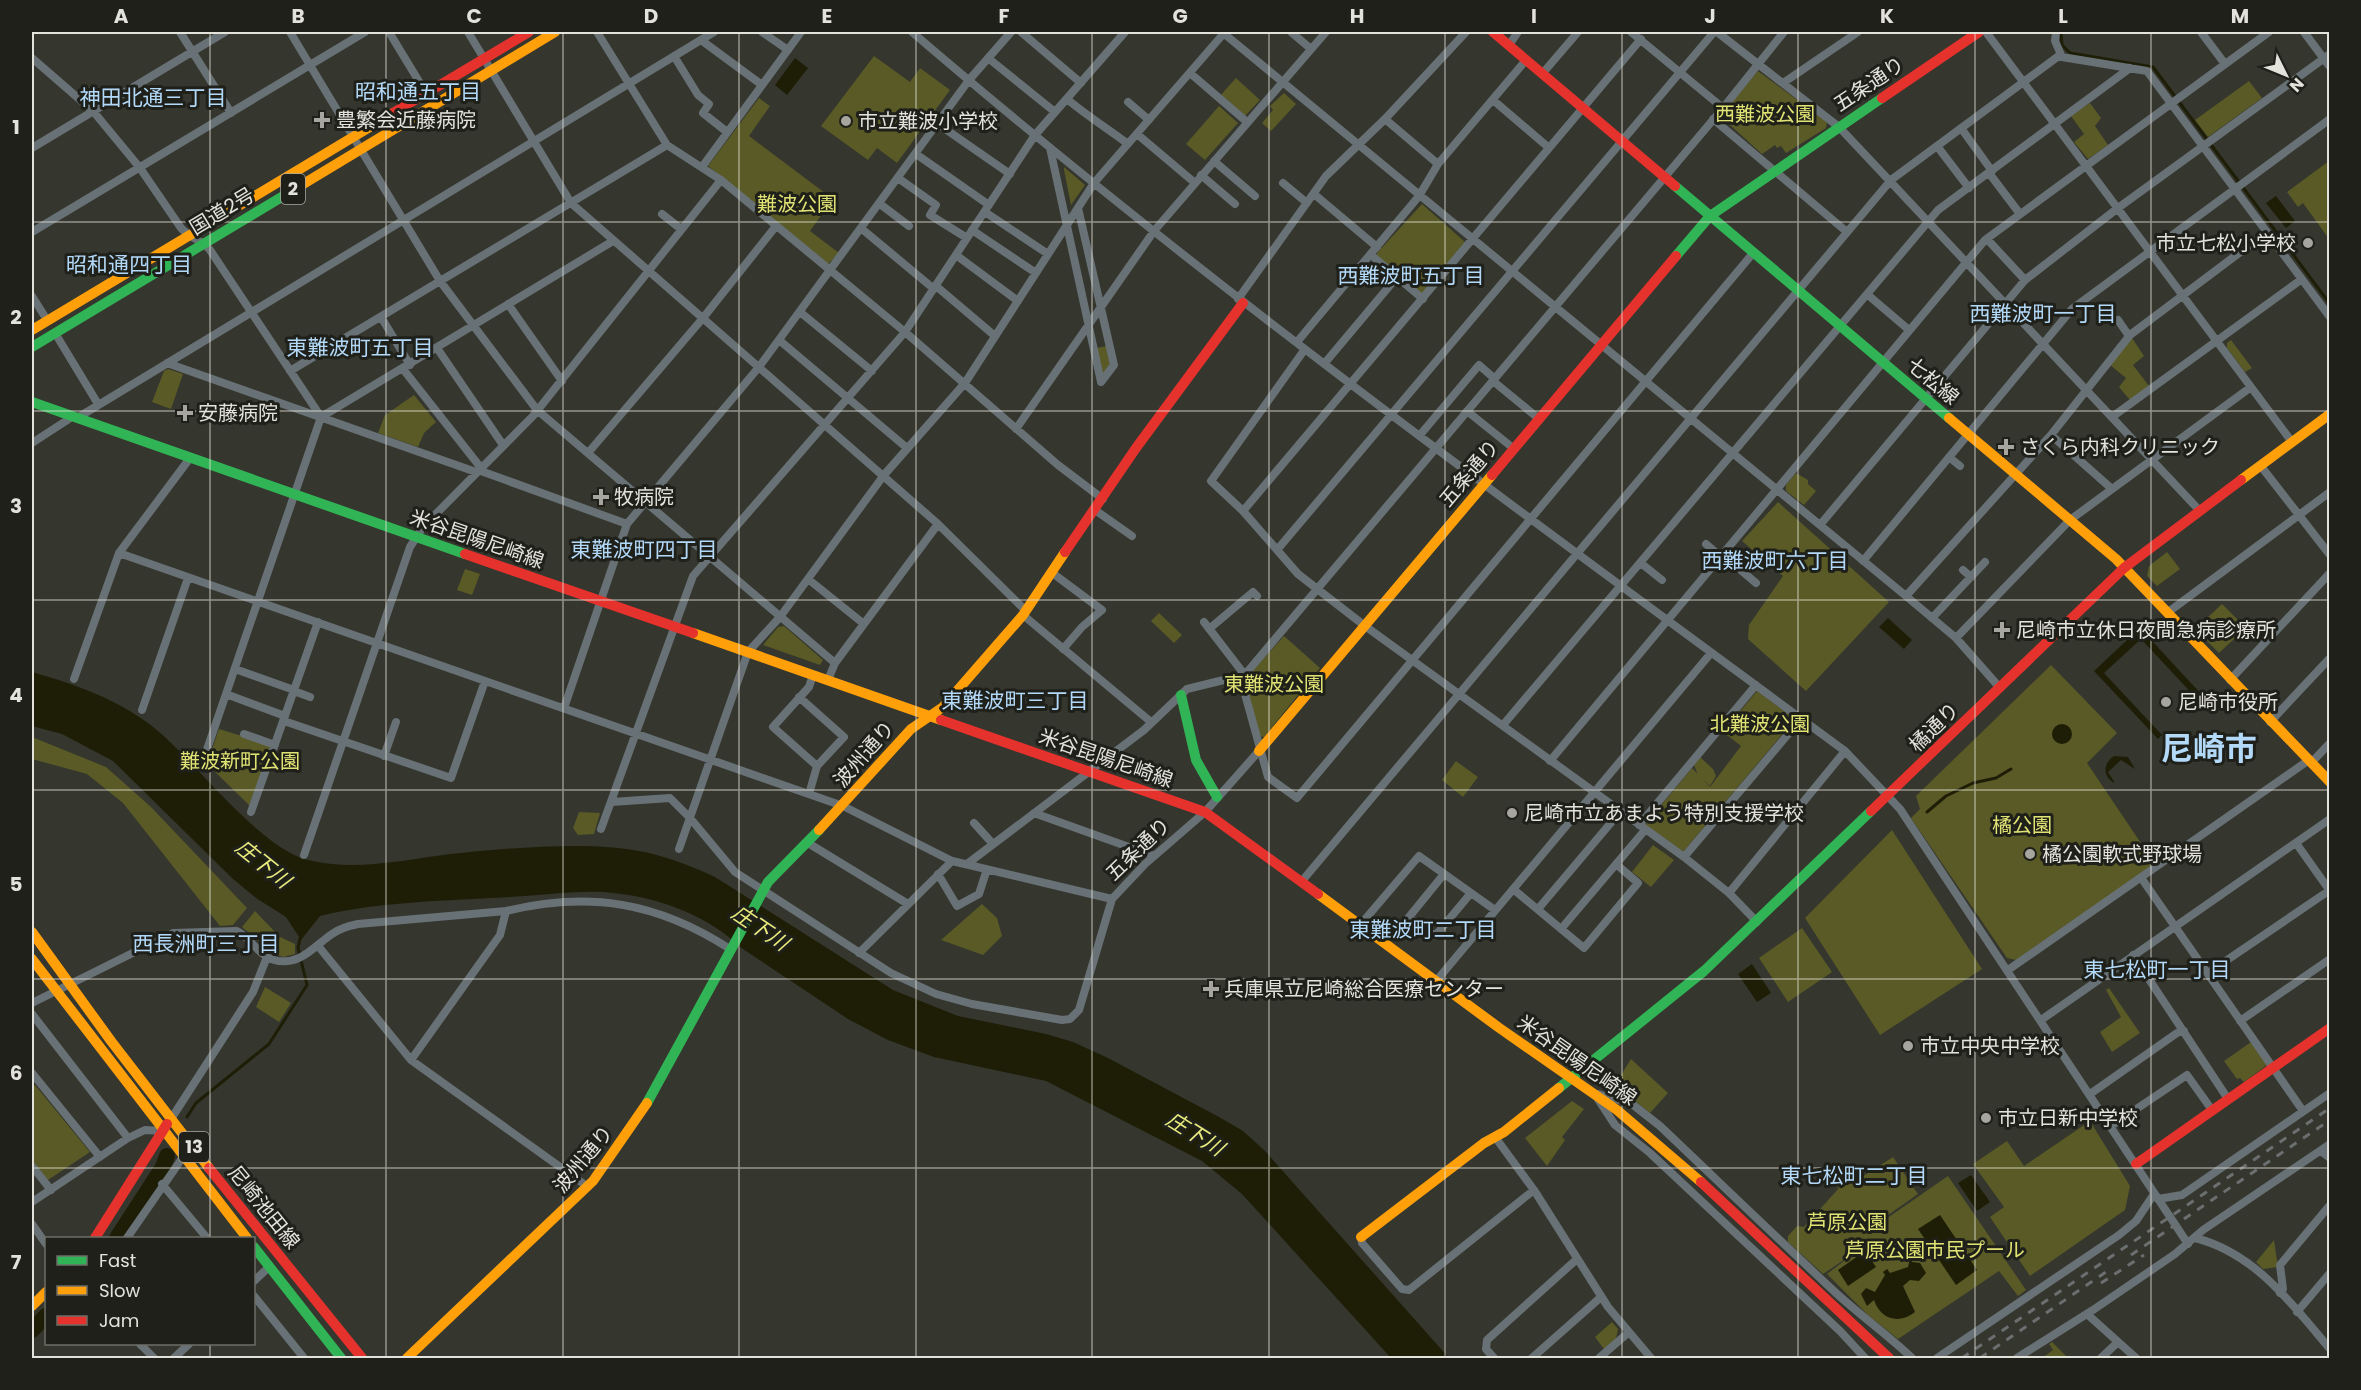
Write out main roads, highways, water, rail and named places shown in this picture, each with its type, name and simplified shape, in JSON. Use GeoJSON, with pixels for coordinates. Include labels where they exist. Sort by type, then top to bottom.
{"type":"FeatureCollection","features":[{"type":"Feature","properties":{"kind":"main road","name":"国道2号"},"geometry":{"type":"LineString","coordinates":[[32,330],[529,32]]}},
{"type":"Feature","properties":{"kind":"main road","name":"国道2号"},"geometry":{"type":"LineString","coordinates":[[32,347],[555,32]]}},
{"type":"Feature","properties":{"kind":"main road","name":"七松線"},"geometry":{"type":"LineString","coordinates":[[1492,32],[2124,568],[2330,782]]}},
{"type":"Feature","properties":{"kind":"main road","name":"五条通り"},"geometry":{"type":"LineString","coordinates":[[1259,751],[1710,216],[1979,32]]}},
{"type":"Feature","properties":{"kind":"main road","name":"波州通り"},"geometry":{"type":"LineString","coordinates":[[407,1359],[588,1187],[643,1110],[731,945],[773,876],[843,806],[911,729],[943,707],[1024,613],[1136,448],[1241,301]]}},
{"type":"Feature","properties":{"kind":"main road","name":"米谷昆陽尼崎線"},"geometry":{"type":"LineString","coordinates":[[32,402],[1090,770],[1204,812],[1226,825],[1498,1027],[1594,1092],[1665,1148],[1889,1359]]}},
{"type":"Feature","properties":{"kind":"main road","name":"橘通り"},"geometry":{"type":"LineString","coordinates":[[1361,1237],[1573,1078],[1704,971],[1889,797],[2124,568],[2330,414]]}},
{"type":"Feature","properties":{"kind":"main road"},"geometry":{"type":"LineString","coordinates":[[1180,695],[1196,760],[1218,796]]}},
{"type":"Feature","properties":{"kind":"main road","name":"尼崎池田線"},"geometry":{"type":"LineString","coordinates":[[32,932],[69,987],[171,1119],[362,1359]]}},
{"type":"Feature","properties":{"kind":"main road","name":"尼崎池田線"},"geometry":{"type":"LineString","coordinates":[[32,959],[55,993],[245,1237]]}},
{"type":"Feature","properties":{"kind":"main road"},"geometry":{"type":"LineString","coordinates":[[2136,1164],[2330,1028]]}},
{"type":"Feature","properties":{"kind":"main road"},"geometry":{"type":"LineString","coordinates":[[96,1237],[171,1119]]}},
{"type":"Feature","properties":{"kind":"main road","name":"尼崎池田線"},"geometry":{"type":"LineString","coordinates":[[255,1248],[341,1359]]}},
{"type":"Feature","properties":{"kind":"main road"},"geometry":{"type":"LineString","coordinates":[[32,1306],[45,1293]]}},
{"type":"Feature","properties":{"kind":"water"},"geometry":{"type":"Polygon","coordinates":[[[795,58],[808,68],[787,95],[775,85],[795,58]]]}},
{"type":"Feature","properties":{"kind":"water"},"geometry":{"type":"Polygon","coordinates":[[[2276,196],[2295,221],[2286,228],[2266,203],[2276,196]]]}},
{"type":"Feature","properties":{"kind":"water"},"geometry":{"type":"Polygon","coordinates":[[[1888,618],[1912,640],[1904,649],[1879,627],[1888,618]]]}},
{"type":"Feature","properties":{"kind":"water"},"geometry":{"type":"Polygon","coordinates":[[[2140,628],[2203,696],[2198,700],[2141,639],[2104,673],[2162,735],[2158,739],[2094,671],[2140,628]]]}},
{"type":"Feature","properties":{"kind":"water","name":"庄下川"},"geometry":{"type":"Polygon","coordinates":[[[32,672],[98,695],[144,720],[174,746],[250,823],[290,853],[308,860],[358,865],[488,850],[564,846],[612,847],[654,854],[715,877],[893,990],[958,1016],[1046,1034],[1073,1042],[1108,1058],[1243,1131],[1265,1151],[1449,1358],[1391,1358],[1242,1194],[1202,1161],[1046,1081],[934,1057],[888,1040],[848,1019],[740,947],[715,927],[669,905],[637,897],[597,892],[396,904],[320,916],[301,940],[286,917],[256,898],[233,879],[113,761],[62,734],[32,726],[32,672]]]}},
{"type":"Feature","properties":{"kind":"water"},"geometry":{"type":"Polygon","coordinates":[[[2062,724],[2069,727],[2072,734],[2069,741],[2062,744],[2055,741],[2052,734],[2055,727],[2062,724]]]}},
{"type":"Feature","properties":{"kind":"water"},"geometry":{"type":"Polygon","coordinates":[[[2114,756],[2128,757],[2135,769],[2121,760],[2108,772],[2115,783],[2106,774],[2106,766],[2114,756]]]}},
{"type":"Feature","properties":{"kind":"water"},"geometry":{"type":"Polygon","coordinates":[[[1752,964],[1771,993],[1757,1002],[1738,974],[1752,964]]]}},
{"type":"Feature","properties":{"kind":"water"},"geometry":{"type":"Polygon","coordinates":[[[1971,1175],[1990,1202],[1977,1211],[1958,1183],[1971,1175]]]}},
{"type":"Feature","properties":{"kind":"water"},"geometry":{"type":"Polygon","coordinates":[[[1940,1215],[1977,1270],[1956,1285],[1918,1229],[1940,1215]]]}},
{"type":"Feature","properties":{"kind":"water"},"geometry":{"type":"Polygon","coordinates":[[[1865,1251],[1876,1267],[1848,1286],[1838,1270],[1865,1251]]]}},
{"type":"Feature","properties":{"kind":"water"},"geometry":{"type":"Polygon","coordinates":[[[1911,1255],[1912,1262],[1920,1263],[1926,1273],[1919,1281],[1910,1280],[1903,1286],[1915,1312],[1897,1319],[1885,1316],[1874,1300],[1867,1306],[1861,1294],[1866,1288],[1875,1292],[1885,1275],[1883,1272],[1887,1269],[1890,1273],[1908,1267],[1911,1255]]]}},
{"type":"Feature","properties":{"kind":"waterway"},"geometry":{"type":"LineString","coordinates":[[2061,32],[2062,45],[2070,53],[2153,67],[2330,304]]}},
{"type":"Feature","properties":{"kind":"waterway"},"geometry":{"type":"LineString","coordinates":[[1927,812],[1946,796],[1973,783],[1996,778],[2011,769]]}},
{"type":"Feature","properties":{"kind":"waterway"},"geometry":{"type":"LineString","coordinates":[[187,1117],[196,1103],[269,1044],[307,985],[298,948],[300,938]]}},
{"type":"Feature","properties":{"kind":"waterway"},"geometry":{"type":"LineString","coordinates":[[118,1237],[163,1167],[167,1156]]}},
{"type":"Feature","properties":{"kind":"waterway"},"geometry":{"type":"LineString","coordinates":[[32,1330],[45,1317]]}},
{"type":"Feature","properties":{"kind":"railway"},"geometry":{"type":"LineString","coordinates":[[1962,1358],[2330,1108]]}},
{"type":"Feature","properties":{"kind":"railway"},"geometry":{"type":"LineString","coordinates":[[2131,1255],[2330,1120]]}},
{"type":"Feature","properties":{"kind":"railway"},"geometry":{"type":"LineString","coordinates":[[2101,1283],[2144,1255]]}},
{"type":"Feature","properties":{"kind":"railway"},"geometry":{"type":"LineString","coordinates":[[1980,1358],[2106,1272]]}},
{"type":"Feature","properties":{"kind":"place","name":"豊繁会近藤病院"},"geometry":{"type":"Point","coordinates":[322,120]}},
{"type":"Feature","properties":{"kind":"place","name":"市立難波小学校"},"geometry":{"type":"Point","coordinates":[846,121]}},
{"type":"Feature","properties":{"kind":"place","name":"市立七松小学校"},"geometry":{"type":"Point","coordinates":[2308,243]}},
{"type":"Feature","properties":{"kind":"place","name":"安藤病院"},"geometry":{"type":"Point","coordinates":[185,413]}},
{"type":"Feature","properties":{"kind":"place","name":"さくら内科クリニック"},"geometry":{"type":"Point","coordinates":[2006,447]}},
{"type":"Feature","properties":{"kind":"place","name":"牧病院"},"geometry":{"type":"Point","coordinates":[601,497]}},
{"type":"Feature","properties":{"kind":"place","name":"尼崎市立休日夜間急病診療所"},"geometry":{"type":"Point","coordinates":[2002,630]}},
{"type":"Feature","properties":{"kind":"place","name":"尼崎市役所"},"geometry":{"type":"Point","coordinates":[2166,702]}},
{"type":"Feature","properties":{"kind":"place","name":"尼崎市立あまよう特別支援学校"},"geometry":{"type":"Point","coordinates":[1512,813]}},
{"type":"Feature","properties":{"kind":"place","name":"橘公園軟式野球場"},"geometry":{"type":"Point","coordinates":[2030,854]}},
{"type":"Feature","properties":{"kind":"place","name":"兵庫県立尼崎総合医療センター"},"geometry":{"type":"Point","coordinates":[1211,989]}},
{"type":"Feature","properties":{"kind":"place","name":"市立中央中学校"},"geometry":{"type":"Point","coordinates":[1908,1046]}},
{"type":"Feature","properties":{"kind":"place","name":"市立日新中学校"},"geometry":{"type":"Point","coordinates":[1986,1118]}},
{"type":"Feature","properties":{"kind":"district","name":"昭和通五丁目"},"geometry":{"type":"Point","coordinates":[418,92]}},
{"type":"Feature","properties":{"kind":"district","name":"神田北通三丁目"},"geometry":{"type":"Point","coordinates":[153,98]}},
{"type":"Feature","properties":{"kind":"district","name":"昭和通四丁目"},"geometry":{"type":"Point","coordinates":[129,265]}},
{"type":"Feature","properties":{"kind":"district","name":"西難波町五丁目"},"geometry":{"type":"Point","coordinates":[1411,276]}},
{"type":"Feature","properties":{"kind":"district","name":"西難波町一丁目"},"geometry":{"type":"Point","coordinates":[2043,314]}},
{"type":"Feature","properties":{"kind":"district","name":"東難波町五丁目"},"geometry":{"type":"Point","coordinates":[360,348]}},
{"type":"Feature","properties":{"kind":"district","name":"東難波町四丁目"},"geometry":{"type":"Point","coordinates":[644,550]}},
{"type":"Feature","properties":{"kind":"district","name":"西難波町六丁目"},"geometry":{"type":"Point","coordinates":[1775,561]}},
{"type":"Feature","properties":{"kind":"district","name":"東難波町三丁目"},"geometry":{"type":"Point","coordinates":[1015,701]}},
{"type":"Feature","properties":{"kind":"district","name":"尼崎市"},"geometry":{"type":"Point","coordinates":[2209,749]}},
{"type":"Feature","properties":{"kind":"district","name":"東難波町二丁目"},"geometry":{"type":"Point","coordinates":[1423,930]}},
{"type":"Feature","properties":{"kind":"district","name":"西長洲町三丁目"},"geometry":{"type":"Point","coordinates":[206,944]}},
{"type":"Feature","properties":{"kind":"district","name":"東七松町一丁目"},"geometry":{"type":"Point","coordinates":[2157,970]}},
{"type":"Feature","properties":{"kind":"district","name":"東七松町二丁目"},"geometry":{"type":"Point","coordinates":[1854,1176]}},
{"type":"Feature","properties":{"kind":"park label","name":"西難波公園"},"geometry":{"type":"Point","coordinates":[1765,114]}},
{"type":"Feature","properties":{"kind":"park label","name":"難波公園"},"geometry":{"type":"Point","coordinates":[797,204]}},
{"type":"Feature","properties":{"kind":"park label","name":"東難波公園"},"geometry":{"type":"Point","coordinates":[1274,684]}},
{"type":"Feature","properties":{"kind":"park label","name":"北難波公園"},"geometry":{"type":"Point","coordinates":[1760,724]}},
{"type":"Feature","properties":{"kind":"park label","name":"難波新町公園"},"geometry":{"type":"Point","coordinates":[240,761]}},
{"type":"Feature","properties":{"kind":"park label","name":"橘公園"},"geometry":{"type":"Point","coordinates":[2022,825]}},
{"type":"Feature","properties":{"kind":"park label","name":"芦原公園"},"geometry":{"type":"Point","coordinates":[1847,1222]}},
{"type":"Feature","properties":{"kind":"park label","name":"芦原公園市民プール"},"geometry":{"type":"Point","coordinates":[1935,1250]}}]}
